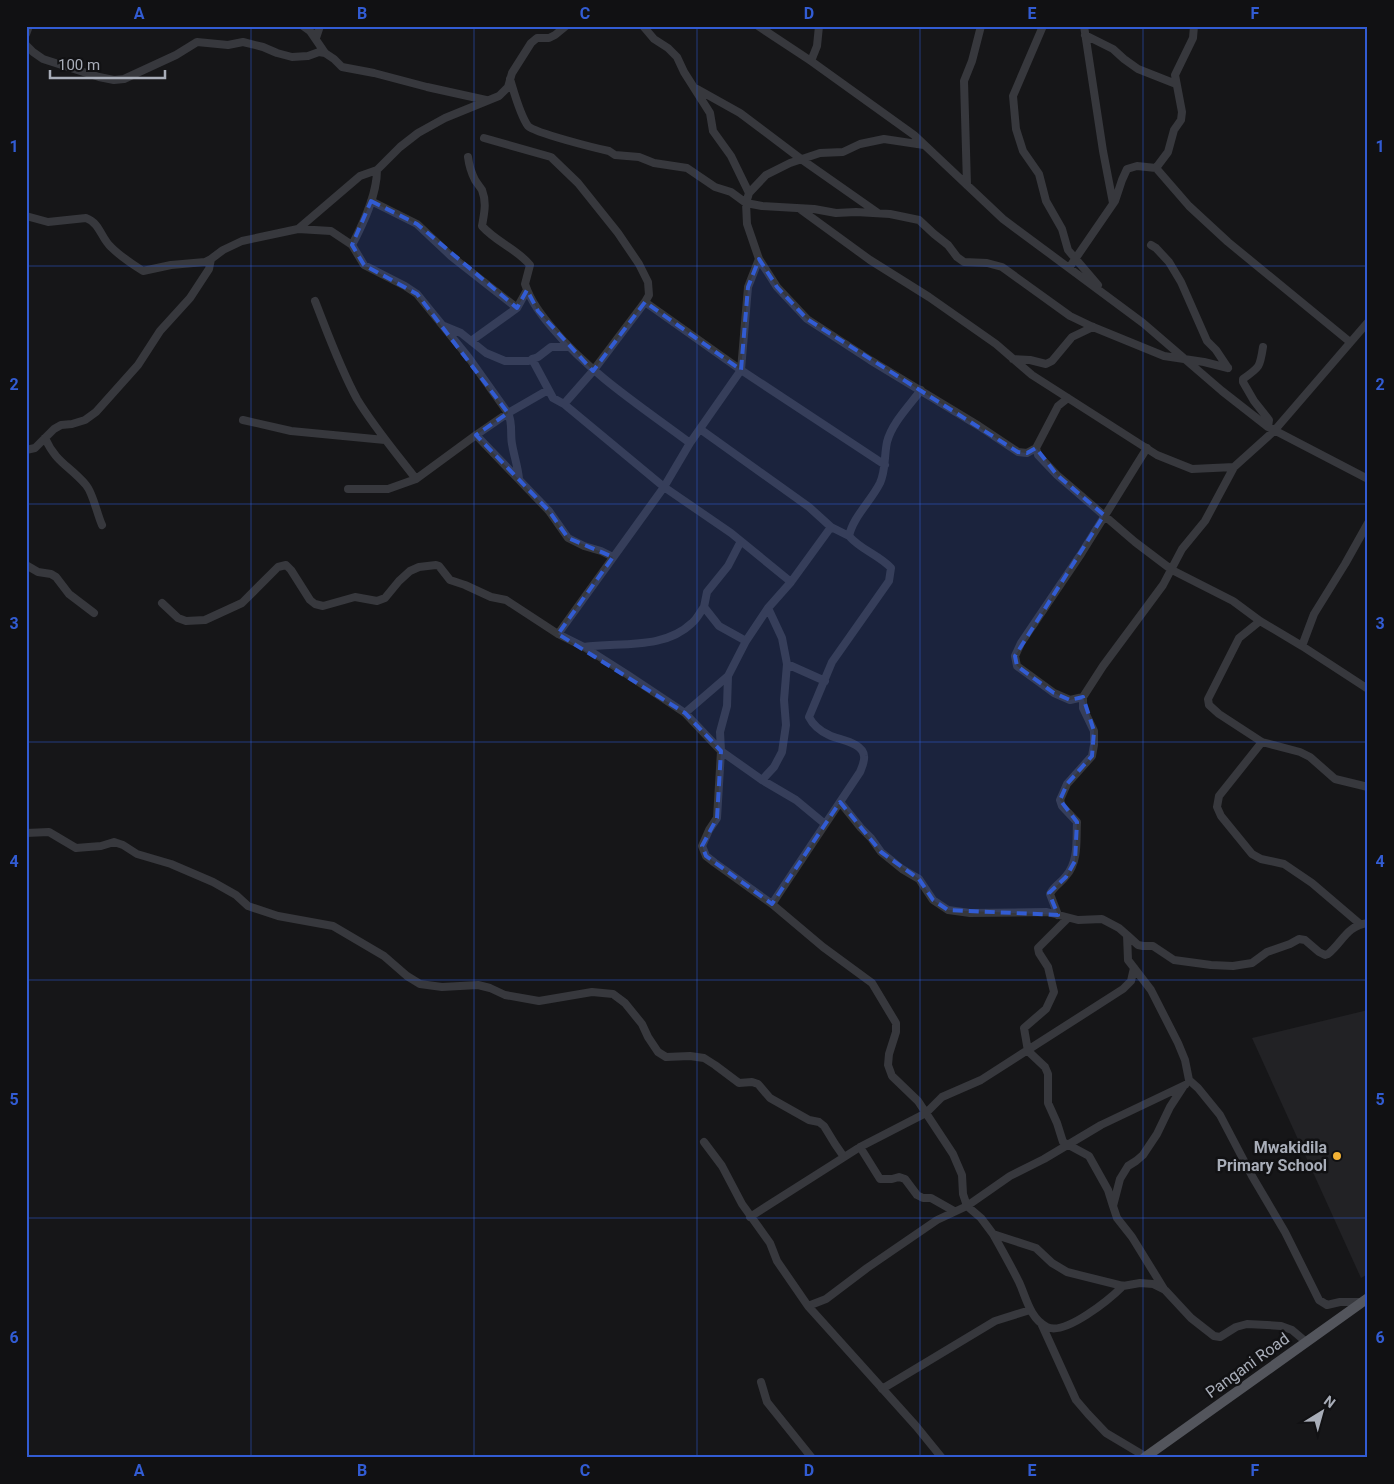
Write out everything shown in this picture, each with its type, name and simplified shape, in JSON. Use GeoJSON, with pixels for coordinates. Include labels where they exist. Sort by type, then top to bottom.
{"type":"FeatureCollection","features":[{"type":"Feature","properties":{"kind":"main road","name":"Pangani Road"},"geometry":{"type":"LineString","coordinates":[[1146,1457],[1365,1300]]}},
{"type":"Feature","properties":{"kind":"street"},"geometry":{"type":"LineString","coordinates":[[26,34],[29,26]]}},
{"type":"Feature","properties":{"kind":"street"},"geometry":{"type":"LineString","coordinates":[[303,26],[316,38],[324,53]]}},
{"type":"Feature","properties":{"kind":"street"},"geometry":{"type":"LineString","coordinates":[[316,38],[320,26]]}},
{"type":"Feature","properties":{"kind":"street"},"geometry":{"type":"LineString","coordinates":[[298,229],[360,176],[377,170],[400,146],[418,133],[445,118],[499,96],[508,87],[512,72],[530,43],[537,38],[549,38],[566,26]]}},
{"type":"Feature","properties":{"kind":"street"},"geometry":{"type":"LineString","coordinates":[[643,26],[654,39],[675,53],[684,72],[710,114],[713,131],[731,156],[749,193]]}},
{"type":"Feature","properties":{"kind":"street"},"geometry":{"type":"LineString","coordinates":[[758,26],[811,61],[914,135],[1003,219],[1143,323],[1185,360],[1271,429],[1368,479]]}},
{"type":"Feature","properties":{"kind":"street"},"geometry":{"type":"LineString","coordinates":[[811,61],[817,46],[819,26]]}},
{"type":"Feature","properties":{"kind":"street"},"geometry":{"type":"LineString","coordinates":[[967,185],[964,81],[972,62],[981,26]]}},
{"type":"Feature","properties":{"kind":"street"},"geometry":{"type":"LineString","coordinates":[[1043,26],[1013,96],[1016,128],[1023,150],[1039,174],[1046,201],[1062,229],[1068,250],[1107,296]]}},
{"type":"Feature","properties":{"kind":"street"},"geometry":{"type":"LineString","coordinates":[[1156,168],[1168,152],[1174,130],[1181,120],[1182,112],[1175,75],[1193,38],[1194,26]]}},
{"type":"Feature","properties":{"kind":"street"},"geometry":{"type":"LineString","coordinates":[[1083,29],[1113,203]]}},
{"type":"Feature","properties":{"kind":"street"},"geometry":{"type":"LineString","coordinates":[[1083,29],[1138,69],[1176,84]]}},
{"type":"Feature","properties":{"kind":"street"},"geometry":{"type":"LineString","coordinates":[[26,45],[32,52],[43,59],[114,80],[124,79],[176,55],[197,42],[228,45],[242,42],[292,56],[324,53],[342,67],[486,100]]}},
{"type":"Feature","properties":{"kind":"street"},"geometry":{"type":"LineString","coordinates":[[510,79],[516,100],[528,126],[540,133],[609,151],[615,155],[639,157],[654,163],[688,168],[715,187],[731,192],[746,203],[836,213],[890,214],[919,220],[948,245],[957,257],[964,262],[987,263],[1002,267],[1070,316],[1164,356],[1228,368],[1216,350],[1207,341],[1181,282],[1169,262],[1151,245]]}},
{"type":"Feature","properties":{"kind":"street"},"geometry":{"type":"LineString","coordinates":[[695,88],[740,113],[878,213]]}},
{"type":"Feature","properties":{"kind":"street"},"geometry":{"type":"LineString","coordinates":[[484,138],[551,158],[578,184],[618,233],[639,264],[648,282],[649,295],[645,302],[593,371],[564,404]]}},
{"type":"Feature","properties":{"kind":"street"},"geometry":{"type":"LineString","coordinates":[[924,145],[884,139],[860,144],[843,152],[820,152],[766,175],[749,193],[746,203],[747,224],[759,259],[777,287],[807,318],[1018,452],[1027,454],[1036,448],[1058,406],[1068,398]]}},
{"type":"Feature","properties":{"kind":"street"},"geometry":{"type":"LineString","coordinates":[[468,156],[470,169],[482,190],[484,198],[483,204],[486,212],[482,226],[488,233],[517,252],[530,265],[525,284],[538,311],[568,347],[593,371],[690,442]]}},
{"type":"Feature","properties":{"kind":"street"},"geometry":{"type":"LineString","coordinates":[[1068,268],[1116,201],[1127,169],[1137,166],[1156,168],[1189,206],[1228,242],[1350,342]]}},
{"type":"Feature","properties":{"kind":"street"},"geometry":{"type":"LineString","coordinates":[[352,245],[360,230],[377,183],[377,170]]}},
{"type":"Feature","properties":{"kind":"street"},"geometry":{"type":"LineString","coordinates":[[370,201],[417,224],[451,256],[516,308]]}},
{"type":"Feature","properties":{"kind":"street"},"geometry":{"type":"LineString","coordinates":[[799,208],[870,260],[929,297],[996,344],[1032,376],[1157,455],[1192,469],[1234,468]]}},
{"type":"Feature","properties":{"kind":"street"},"geometry":{"type":"LineString","coordinates":[[26,216],[48,222],[86,218],[91,220],[99,228],[102,237],[111,248],[142,271],[171,265],[205,262],[223,250],[242,241],[298,229],[331,231],[352,245],[364,265],[417,294],[469,358],[508,413],[519,479]]}},
{"type":"Feature","properties":{"kind":"street"},"geometry":{"type":"LineString","coordinates":[[26,450],[35,448],[60,425],[85,420],[96,412],[138,365],[160,331],[190,298],[209,269],[211,259]]}},
{"type":"Feature","properties":{"kind":"street"},"geometry":{"type":"LineString","coordinates":[[558,634],[664,487],[690,442],[741,370],[748,287],[759,259]]}},
{"type":"Feature","properties":{"kind":"street"},"geometry":{"type":"LineString","coordinates":[[471,341],[516,308],[527,290]]}},
{"type":"Feature","properties":{"kind":"street"},"geometry":{"type":"LineString","coordinates":[[315,301],[335,353],[357,399],[385,440],[416,479]]}},
{"type":"Feature","properties":{"kind":"street"},"geometry":{"type":"LineString","coordinates":[[645,302],[741,370],[886,465]]}},
{"type":"Feature","properties":{"kind":"street"},"geometry":{"type":"LineString","coordinates":[[1058,915],[1050,894],[1066,877],[1075,861],[1077,822],[1062,806],[1060,800],[1067,784],[1092,756],[1094,745],[1094,731],[1084,708],[1083,697],[1103,666],[1163,585],[1182,549],[1205,521],[1234,468],[1368,322]]}},
{"type":"Feature","properties":{"kind":"street"},"geometry":{"type":"LineString","coordinates":[[442,325],[461,333],[486,353],[505,361],[532,359],[552,347],[568,347]]}},
{"type":"Feature","properties":{"kind":"street"},"geometry":{"type":"LineString","coordinates":[[1013,359],[1030,360],[1046,364],[1052,361],[1072,337],[1093,327]]}},
{"type":"Feature","properties":{"kind":"street"},"geometry":{"type":"LineString","coordinates":[[1263,347],[1260,365],[1243,382],[1254,401],[1269,420],[1271,429]]}},
{"type":"Feature","properties":{"kind":"street"},"geometry":{"type":"LineString","coordinates":[[532,359],[553,398],[564,404],[664,487],[741,541],[791,582]]}},
{"type":"Feature","properties":{"kind":"street"},"geometry":{"type":"LineString","coordinates":[[348,489],[388,489],[416,479],[508,413],[548,390]]}},
{"type":"Feature","properties":{"kind":"street"},"geometry":{"type":"LineString","coordinates":[[849,536],[851,529],[874,495],[881,480],[886,465],[887,442],[898,421],[921,390]]}},
{"type":"Feature","properties":{"kind":"street"},"geometry":{"type":"LineString","coordinates":[[243,420],[291,431],[385,440]]}},
{"type":"Feature","properties":{"kind":"street"},"geometry":{"type":"LineString","coordinates":[[700,429],[809,507],[831,528],[849,536],[854,542],[891,568],[891,575],[875,602],[832,662],[809,717],[812,723],[828,735],[853,744],[861,750],[864,756],[860,772],[772,904]]}},
{"type":"Feature","properties":{"kind":"street"},"geometry":{"type":"LineString","coordinates":[[476,435],[550,511],[568,538],[613,557]]}},
{"type":"Feature","properties":{"kind":"street"},"geometry":{"type":"LineString","coordinates":[[45,438],[50,449],[62,464],[85,484],[90,491],[102,525]]}},
{"type":"Feature","properties":{"kind":"street"},"geometry":{"type":"LineString","coordinates":[[1036,448],[1038,455],[1058,476],[1172,570],[1233,601],[1260,621],[1368,689]]}},
{"type":"Feature","properties":{"kind":"street"},"geometry":{"type":"LineString","coordinates":[[1083,697],[1070,700],[1054,693],[1016,666],[1015,656],[1021,643],[1081,554],[1147,448]]}},
{"type":"Feature","properties":{"kind":"street"},"geometry":{"type":"LineString","coordinates":[[1302,646],[1314,614],[1346,564],[1368,523]]}},
{"type":"Feature","properties":{"kind":"street"},"geometry":{"type":"LineString","coordinates":[[685,713],[728,676],[746,641],[768,608],[791,582],[831,528]]}},
{"type":"Feature","properties":{"kind":"street"},"geometry":{"type":"LineString","coordinates":[[584,647],[662,640],[678,633],[693,623],[704,607],[707,592],[728,566],[741,541]]}},
{"type":"Feature","properties":{"kind":"street"},"geometry":{"type":"LineString","coordinates":[[26,565],[38,572],[56,577],[69,594],[94,613]]}},
{"type":"Feature","properties":{"kind":"street"},"geometry":{"type":"LineString","coordinates":[[162,603],[178,618],[186,621],[204,620],[242,602],[278,567],[286,565],[292,570],[310,600],[315,604],[323,606],[355,597],[377,601],[385,598],[410,571],[419,567],[436,565],[439,566],[450,580],[491,597],[506,600],[558,634],[584,647],[685,713],[721,751],[762,780],[796,800],[825,824]]}},
{"type":"Feature","properties":{"kind":"street"},"geometry":{"type":"LineString","coordinates":[[704,607],[719,626],[746,641]]}},
{"type":"Feature","properties":{"kind":"street"},"geometry":{"type":"LineString","coordinates":[[762,780],[774,767],[782,752],[786,725],[784,700],[786,664],[782,638],[768,608]]}},
{"type":"Feature","properties":{"kind":"street"},"geometry":{"type":"LineString","coordinates":[[1260,621],[1239,638],[1208,699],[1209,705],[1219,714],[1262,742],[1310,756],[1335,779],[1368,787]]}},
{"type":"Feature","properties":{"kind":"street"},"geometry":{"type":"LineString","coordinates":[[786,664],[824,681]]}},
{"type":"Feature","properties":{"kind":"street"},"geometry":{"type":"LineString","coordinates":[[728,676],[727,706],[720,732],[721,751],[717,818],[702,846],[706,856],[772,904],[823,947],[872,983],[896,1023],[896,1032],[889,1054],[888,1065],[892,1076],[911,1092],[953,1154],[962,1175],[966,1206],[981,1218],[993,1234],[1020,1283],[1030,1310],[1040,1321],[1048,1328],[1056,1329],[1069,1324],[1100,1306],[1123,1286]]}},
{"type":"Feature","properties":{"kind":"street"},"geometry":{"type":"LineString","coordinates":[[840,802],[881,852],[902,869],[919,879],[934,900],[948,910],[970,913],[1047,912],[1078,920],[1102,920],[1119,928],[1138,945],[1153,946],[1174,960],[1211,965],[1233,966],[1252,963],[1267,952],[1299,939],[1305,940],[1325,955],[1350,929],[1364,923],[1284,864],[1261,859],[1252,854],[1221,816],[1217,807],[1219,796],[1262,742]]}},
{"type":"Feature","properties":{"kind":"street"},"geometry":{"type":"LineString","coordinates":[[26,832],[49,832],[76,848],[101,846],[114,842],[123,845],[137,854],[171,864],[213,882],[236,894],[248,906],[278,916],[333,926],[384,956],[407,976],[420,984],[442,987],[478,984],[504,996],[539,1001],[592,992],[614,994],[625,1003],[642,1024],[658,1052],[666,1057],[690,1056],[704,1058],[739,1083],[752,1082],[758,1084],[770,1098],[809,1120],[819,1122],[824,1126],[844,1157]]}},
{"type":"Feature","properties":{"kind":"street"},"geometry":{"type":"LineString","coordinates":[[1068,918],[1038,948],[1048,967],[1054,992],[1046,1009],[1024,1028],[1028,1051],[1045,1067],[1048,1074],[1048,1103],[1063,1142],[1089,1156],[1108,1190],[1117,1218],[1132,1237],[1165,1290],[1191,1318],[1214,1336],[1220,1337],[1236,1327],[1247,1324],[1267,1325],[1281,1326],[1292,1330],[1304,1342]]}},
{"type":"Feature","properties":{"kind":"street"},"geometry":{"type":"LineString","coordinates":[[1113,1206],[1120,1179],[1128,1166],[1143,1155],[1165,1120],[1170,1107],[1187,1082],[1186,1060],[1178,1042],[1151,990],[1128,960],[1127,935]]}},
{"type":"Feature","properties":{"kind":"street"},"geometry":{"type":"LineString","coordinates":[[750,1217],[860,1147],[926,1112],[942,1097],[981,1080],[1028,1051],[1123,989],[1131,981],[1134,968]]}},
{"type":"Feature","properties":{"kind":"street"},"geometry":{"type":"LineString","coordinates":[[808,1306],[826,1299],[893,1249],[937,1220],[966,1206],[1010,1176],[1068,1145],[1100,1125],[1187,1082]]}},
{"type":"Feature","properties":{"kind":"street"},"geometry":{"type":"LineString","coordinates":[[1187,1082],[1202,1093],[1220,1115],[1260,1191],[1285,1232],[1319,1300],[1327,1304],[1365,1300]]}},
{"type":"Feature","properties":{"kind":"street"},"geometry":{"type":"LineString","coordinates":[[704,1142],[722,1166],[750,1217],[770,1243],[777,1261],[808,1306],[942,1458]]}},
{"type":"Feature","properties":{"kind":"street"},"geometry":{"type":"LineString","coordinates":[[860,1147],[880,1179],[905,1178],[917,1195],[923,1198],[931,1198],[954,1211]]}},
{"type":"Feature","properties":{"kind":"street"},"geometry":{"type":"LineString","coordinates":[[993,1234],[1036,1248],[1052,1264],[1067,1272],[1123,1286],[1140,1283],[1153,1284],[1165,1290]]}},
{"type":"Feature","properties":{"kind":"street"},"geometry":{"type":"LineString","coordinates":[[882,1389],[995,1321],[1030,1310]]}},
{"type":"Feature","properties":{"kind":"street"},"geometry":{"type":"LineString","coordinates":[[1040,1321],[1076,1400],[1106,1433],[1146,1457]]}},
{"type":"Feature","properties":{"kind":"street"},"geometry":{"type":"LineString","coordinates":[[760,1382],[766,1402],[812,1458]]}},
{"type":"Feature","properties":{"kind":"highlighted area"},"geometry":{"type":"Polygon","coordinates":[[[371,201],[417,224],[517,308],[527,290],[538,311],[593,371],[645,302],[741,370],[748,287],[759,259],[777,287],[807,319],[1018,452],[1027,453],[1036,448],[1057,475],[1104,515],[1015,656],[1017,666],[1054,693],[1070,700],[1083,697],[1094,731],[1092,756],[1067,784],[1060,800],[1077,822],[1075,861],[1066,877],[1049,893],[1058,915],[948,910],[933,900],[919,879],[881,852],[840,802],[772,904],[706,856],[702,846],[717,818],[721,751],[685,713],[558,634],[613,557],[568,538],[549,511],[476,435],[508,413],[417,294],[364,265],[352,245],[371,201]]]}},
{"type":"Feature","properties":{"kind":"shaded area","name":"Mwakidila Primary School"},"geometry":{"type":"Polygon","coordinates":[[[1368,1010],[1368,1274],[1361,1278],[1252,1038],[1368,1010]]]}},
{"type":"Feature","properties":{"kind":"place","name":"Mwakidila Primary School"},"geometry":{"type":"Point","coordinates":[1337,1156]}}]}
